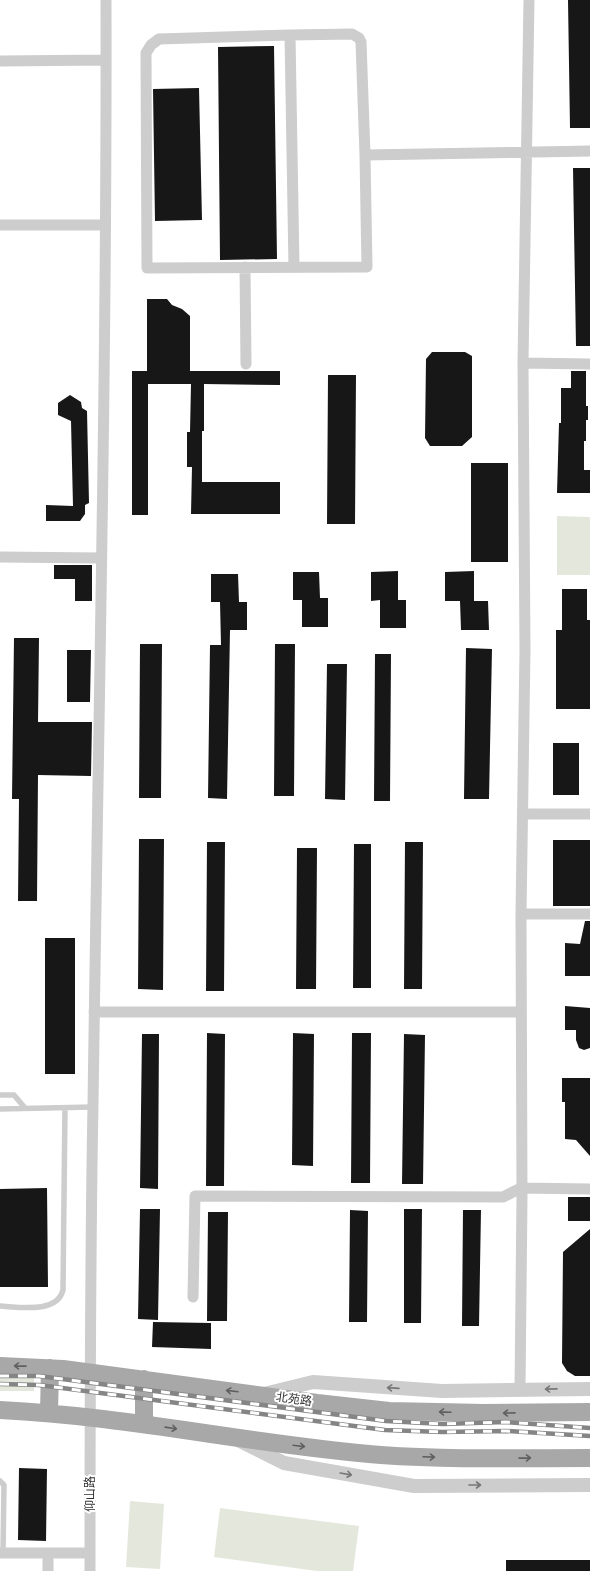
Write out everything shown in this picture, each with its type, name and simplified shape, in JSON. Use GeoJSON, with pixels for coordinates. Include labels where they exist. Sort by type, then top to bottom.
{"type":"FeatureCollection","features":[{"type":"Feature","properties":{"kind":"main road","name":"北苑路"},"geometry":{"type":"LineString","coordinates":[[0,1366],[50,1368],[90,1372],[262,1394],[317,1403],[389,1411],[484,1413],[590,1412]]}},
{"type":"Feature","properties":{"kind":"main road"},"geometry":{"type":"LineString","coordinates":[[49,1413],[50,1368]]}},
{"type":"Feature","properties":{"kind":"main road"},"geometry":{"type":"LineString","coordinates":[[144,1379],[144,1424]]}},
{"type":"Feature","properties":{"kind":"main road"},"geometry":{"type":"LineString","coordinates":[[0,1410],[90,1417],[381,1455],[486,1459],[590,1458]]}},
{"type":"Feature","properties":{"kind":"street","name":"仰山路"},"geometry":{"type":"LineString","coordinates":[[90,1571],[92,1107],[101,558],[106,0]]}},
{"type":"Feature","properties":{"kind":"street"},"geometry":{"type":"LineString","coordinates":[[520,1390],[521,914],[525,650],[523,363],[528,0]]}},
{"type":"Feature","properties":{"kind":"street"},"geometry":{"type":"LineString","coordinates":[[352,34],[360,38],[365,155],[367,267],[147,268],[146,53],[151,45],[158,39],[290,35],[352,34]]}},
{"type":"Feature","properties":{"kind":"street"},"geometry":{"type":"LineString","coordinates":[[290,35],[294,267]]}},
{"type":"Feature","properties":{"kind":"street"},"geometry":{"type":"LineString","coordinates":[[0,61],[106,60]]}},
{"type":"Feature","properties":{"kind":"street"},"geometry":{"type":"LineString","coordinates":[[365,155],[590,151]]}},
{"type":"Feature","properties":{"kind":"street"},"geometry":{"type":"LineString","coordinates":[[0,225],[105,225]]}},
{"type":"Feature","properties":{"kind":"street"},"geometry":{"type":"LineString","coordinates":[[245,267],[246,364]]}},
{"type":"Feature","properties":{"kind":"street"},"geometry":{"type":"LineString","coordinates":[[523,363],[590,364]]}},
{"type":"Feature","properties":{"kind":"street"},"geometry":{"type":"LineString","coordinates":[[0,557],[101,558]]}},
{"type":"Feature","properties":{"kind":"street"},"geometry":{"type":"LineString","coordinates":[[523,814],[590,814]]}},
{"type":"Feature","properties":{"kind":"street"},"geometry":{"type":"LineString","coordinates":[[521,914],[590,914]]}},
{"type":"Feature","properties":{"kind":"street"},"geometry":{"type":"LineString","coordinates":[[94,1012],[521,1012]]}},
{"type":"Feature","properties":{"kind":"street"},"geometry":{"type":"LineString","coordinates":[[193,1297],[195,1196],[503,1197],[521,1188],[590,1189]]}},
{"type":"Feature","properties":{"kind":"street"},"geometry":{"type":"LineString","coordinates":[[262,1394],[313,1382],[442,1391],[590,1389]]}},
{"type":"Feature","properties":{"kind":"street"},"geometry":{"type":"LineString","coordinates":[[230,1436],[284,1463],[414,1486],[590,1484]]}},
{"type":"Feature","properties":{"kind":"street"},"geometry":{"type":"LineString","coordinates":[[2,1553],[90,1553]]}},
{"type":"Feature","properties":{"kind":"street"},"geometry":{"type":"LineString","coordinates":[[48,1553],[48,1571]]}},
{"type":"Feature","properties":{"kind":"lane"},"geometry":{"type":"LineString","coordinates":[[0,1095],[14,1095],[25,1108]]}},
{"type":"Feature","properties":{"kind":"lane"},"geometry":{"type":"LineString","coordinates":[[0,1109],[92,1107]]}},
{"type":"Feature","properties":{"kind":"lane"},"geometry":{"type":"LineString","coordinates":[[0,1306],[43,1307],[50,1305],[62,1296],[65,1108]]}},
{"type":"Feature","properties":{"kind":"lane"},"geometry":{"type":"LineString","coordinates":[[0,1481],[4,1485],[2,1553]]}},
{"type":"Feature","properties":{"kind":"shaded area"},"geometry":{"type":"Polygon","coordinates":[[[557,516],[590,517],[590,575],[557,575],[557,516]]]}},
{"type":"Feature","properties":{"kind":"shaded area"},"geometry":{"type":"Polygon","coordinates":[[[0,1374],[34,1374],[34,1391],[0,1391],[0,1374]]]}},
{"type":"Feature","properties":{"kind":"shaded area"},"geometry":{"type":"Polygon","coordinates":[[[130,1501],[164,1504],[160,1569],[126,1567],[130,1501]]]}},
{"type":"Feature","properties":{"kind":"shaded area"},"geometry":{"type":"Polygon","coordinates":[[[220,1508],[359,1526],[353,1571],[317,1571],[214,1557],[220,1508]]]}},
{"type":"Feature","properties":{"kind":"building"},"geometry":{"type":"Polygon","coordinates":[[[568,0],[590,0],[590,128],[570,128],[568,0]]]}},
{"type":"Feature","properties":{"kind":"building"},"geometry":{"type":"Polygon","coordinates":[[[274,46],[277,259],[220,260],[218,47],[274,46]]]}},
{"type":"Feature","properties":{"kind":"building"},"geometry":{"type":"Polygon","coordinates":[[[199,88],[202,220],[155,221],[153,89],[199,88]]]}},
{"type":"Feature","properties":{"kind":"building"},"geometry":{"type":"Polygon","coordinates":[[[573,168],[590,168],[590,346],[576,346],[573,168]]]}},
{"type":"Feature","properties":{"kind":"building"},"geometry":{"type":"Polygon","coordinates":[[[147,299],[167,299],[172,305],[182,309],[190,316],[190,371],[280,371],[280,385],[204,384],[202,482],[280,482],[280,514],[191,514],[192,467],[187,467],[187,432],[190,432],[191,384],[148,384],[148,515],[132,515],[132,371],[147,371],[147,299]]]}},
{"type":"Feature","properties":{"kind":"building"},"geometry":{"type":"Polygon","coordinates":[[[432,352],[465,352],[472,356],[472,437],[462,446],[430,446],[425,438],[426,359],[432,352]]]}},
{"type":"Feature","properties":{"kind":"building"},"geometry":{"type":"Polygon","coordinates":[[[571,371],[586,371],[586,406],[588,406],[588,420],[586,420],[586,441],[584,441],[584,470],[590,470],[590,493],[557,493],[559,423],[561,423],[561,388],[571,388],[571,371]]]}},
{"type":"Feature","properties":{"kind":"building"},"geometry":{"type":"Polygon","coordinates":[[[328,375],[356,375],[355,524],[327,524],[328,375]]]}},
{"type":"Feature","properties":{"kind":"building"},"geometry":{"type":"Polygon","coordinates":[[[70,395],[81,402],[82,408],[87,411],[89,503],[85,505],[85,514],[80,521],[46,521],[46,505],[73,506],[71,421],[58,415],[58,403],[70,395]]]}},
{"type":"Feature","properties":{"kind":"building"},"geometry":{"type":"Polygon","coordinates":[[[471,463],[508,463],[508,562],[471,562],[471,463]]]}},
{"type":"Feature","properties":{"kind":"building"},"geometry":{"type":"Polygon","coordinates":[[[54,565],[92,565],[92,601],[75,601],[75,579],[54,579],[54,565]]]}},
{"type":"Feature","properties":{"kind":"building"},"geometry":{"type":"Polygon","coordinates":[[[398,571],[398,600],[406,600],[406,628],[380,628],[380,600],[371,601],[371,572],[398,571]]]}},
{"type":"Feature","properties":{"kind":"building"},"geometry":{"type":"Polygon","coordinates":[[[474,571],[474,601],[488,601],[489,630],[461,630],[460,601],[445,601],[445,572],[474,571]]]}},
{"type":"Feature","properties":{"kind":"building"},"geometry":{"type":"Polygon","coordinates":[[[293,572],[319,572],[320,598],[328,598],[328,627],[302,627],[302,600],[293,600],[293,572]]]}},
{"type":"Feature","properties":{"kind":"building"},"geometry":{"type":"Polygon","coordinates":[[[211,574],[238,574],[239,602],[247,602],[247,630],[230,630],[227,799],[208,798],[210,645],[221,645],[220,602],[211,602],[211,574]]]}},
{"type":"Feature","properties":{"kind":"building"},"geometry":{"type":"Polygon","coordinates":[[[562,589],[587,589],[587,620],[590,620],[590,709],[556,709],[556,630],[562,630],[562,589]]]}},
{"type":"Feature","properties":{"kind":"building"},"geometry":{"type":"Polygon","coordinates":[[[14,638],[39,638],[38,722],[92,722],[91,776],[38,775],[37,901],[18,901],[19,799],[12,799],[14,638]]]}},
{"type":"Feature","properties":{"kind":"building"},"geometry":{"type":"Polygon","coordinates":[[[140,644],[162,644],[161,798],[139,798],[140,644]]]}},
{"type":"Feature","properties":{"kind":"building"},"geometry":{"type":"Polygon","coordinates":[[[275,644],[295,644],[294,796],[274,796],[275,644]]]}},
{"type":"Feature","properties":{"kind":"building"},"geometry":{"type":"Polygon","coordinates":[[[466,648],[492,649],[489,799],[464,799],[466,648]]]}},
{"type":"Feature","properties":{"kind":"building"},"geometry":{"type":"Polygon","coordinates":[[[67,650],[91,650],[90,702],[67,702],[67,650]]]}},
{"type":"Feature","properties":{"kind":"building"},"geometry":{"type":"Polygon","coordinates":[[[375,654],[391,654],[390,801],[374,801],[375,654]]]}},
{"type":"Feature","properties":{"kind":"building"},"geometry":{"type":"Polygon","coordinates":[[[327,664],[347,664],[345,800],[325,799],[327,664]]]}},
{"type":"Feature","properties":{"kind":"building"},"geometry":{"type":"Polygon","coordinates":[[[553,743],[579,743],[579,795],[553,795],[553,743]]]}},
{"type":"Feature","properties":{"kind":"building"},"geometry":{"type":"Polygon","coordinates":[[[139,839],[164,839],[163,990],[138,989],[139,839]]]}},
{"type":"Feature","properties":{"kind":"building"},"geometry":{"type":"Polygon","coordinates":[[[553,840],[590,840],[590,906],[553,906],[553,840]]]}},
{"type":"Feature","properties":{"kind":"building"},"geometry":{"type":"Polygon","coordinates":[[[207,842],[225,842],[224,991],[206,991],[207,842]]]}},
{"type":"Feature","properties":{"kind":"building"},"geometry":{"type":"Polygon","coordinates":[[[405,842],[423,842],[422,989],[404,989],[405,842]]]}},
{"type":"Feature","properties":{"kind":"building"},"geometry":{"type":"Polygon","coordinates":[[[354,844],[371,844],[371,988],[353,988],[354,844]]]}},
{"type":"Feature","properties":{"kind":"building"},"geometry":{"type":"Polygon","coordinates":[[[297,848],[317,848],[316,989],[296,989],[297,848]]]}},
{"type":"Feature","properties":{"kind":"building"},"geometry":{"type":"Polygon","coordinates":[[[585,921],[590,921],[590,976],[565,976],[565,943],[580,944],[585,921]]]}},
{"type":"Feature","properties":{"kind":"building"},"geometry":{"type":"Polygon","coordinates":[[[45,938],[75,938],[75,1074],[45,1074],[45,938]]]}},
{"type":"Feature","properties":{"kind":"building"},"geometry":{"type":"Polygon","coordinates":[[[565,1006],[590,1008],[590,1048],[584,1050],[579,1048],[576,1040],[576,1030],[565,1030],[565,1006]]]}},
{"type":"Feature","properties":{"kind":"building"},"geometry":{"type":"Polygon","coordinates":[[[207,1033],[225,1034],[224,1186],[206,1186],[207,1033]]]}},
{"type":"Feature","properties":{"kind":"building"},"geometry":{"type":"Polygon","coordinates":[[[293,1033],[314,1034],[313,1166],[292,1165],[293,1033]]]}},
{"type":"Feature","properties":{"kind":"building"},"geometry":{"type":"Polygon","coordinates":[[[352,1033],[371,1033],[370,1183],[351,1183],[352,1033]]]}},
{"type":"Feature","properties":{"kind":"building"},"geometry":{"type":"Polygon","coordinates":[[[142,1034],[159,1034],[158,1189],[140,1188],[142,1034]]]}},
{"type":"Feature","properties":{"kind":"building"},"geometry":{"type":"Polygon","coordinates":[[[404,1034],[425,1035],[423,1184],[402,1184],[404,1034]]]}},
{"type":"Feature","properties":{"kind":"building"},"geometry":{"type":"Polygon","coordinates":[[[562,1078],[590,1078],[590,1156],[576,1140],[565,1139],[565,1102],[562,1102],[562,1078]]]}},
{"type":"Feature","properties":{"kind":"building"},"geometry":{"type":"Polygon","coordinates":[[[47,1188],[48,1287],[0,1287],[0,1189],[47,1188]]]}},
{"type":"Feature","properties":{"kind":"building"},"geometry":{"type":"Polygon","coordinates":[[[568,1197],[590,1197],[590,1221],[568,1221],[568,1197]]]}},
{"type":"Feature","properties":{"kind":"building"},"geometry":{"type":"Polygon","coordinates":[[[140,1209],[160,1209],[158,1320],[138,1319],[140,1209]]]}},
{"type":"Feature","properties":{"kind":"building"},"geometry":{"type":"Polygon","coordinates":[[[404,1209],[422,1209],[421,1323],[404,1323],[404,1209]]]}},
{"type":"Feature","properties":{"kind":"building"},"geometry":{"type":"Polygon","coordinates":[[[350,1210],[368,1211],[367,1322],[349,1322],[350,1210]]]}},
{"type":"Feature","properties":{"kind":"building"},"geometry":{"type":"Polygon","coordinates":[[[463,1210],[481,1210],[479,1326],[462,1326],[463,1210]]]}},
{"type":"Feature","properties":{"kind":"building"},"geometry":{"type":"Polygon","coordinates":[[[208,1212],[228,1212],[227,1321],[207,1321],[208,1212]]]}},
{"type":"Feature","properties":{"kind":"building"},"geometry":{"type":"Polygon","coordinates":[[[590,1229],[590,1376],[575,1376],[567,1371],[562,1363],[563,1252],[590,1229]]]}},
{"type":"Feature","properties":{"kind":"building"},"geometry":{"type":"Polygon","coordinates":[[[153,1322],[211,1323],[211,1349],[152,1347],[153,1322]]]}},
{"type":"Feature","properties":{"kind":"building"},"geometry":{"type":"Polygon","coordinates":[[[19,1468],[47,1469],[46,1541],[18,1540],[19,1468]]]}},
{"type":"Feature","properties":{"kind":"building"},"geometry":{"type":"Polygon","coordinates":[[[506,1560],[590,1560],[590,1571],[506,1571],[506,1560]]]}},
{"type":"Feature","properties":{"kind":"railway"},"geometry":{"type":"LineString","coordinates":[[0,1376],[39,1376],[386,1421],[443,1424],[505,1422],[590,1428]]}},
{"type":"Feature","properties":{"kind":"railway"},"geometry":{"type":"LineString","coordinates":[[0,1384],[39,1385],[385,1430],[442,1432],[506,1431],[590,1436]]}}]}
